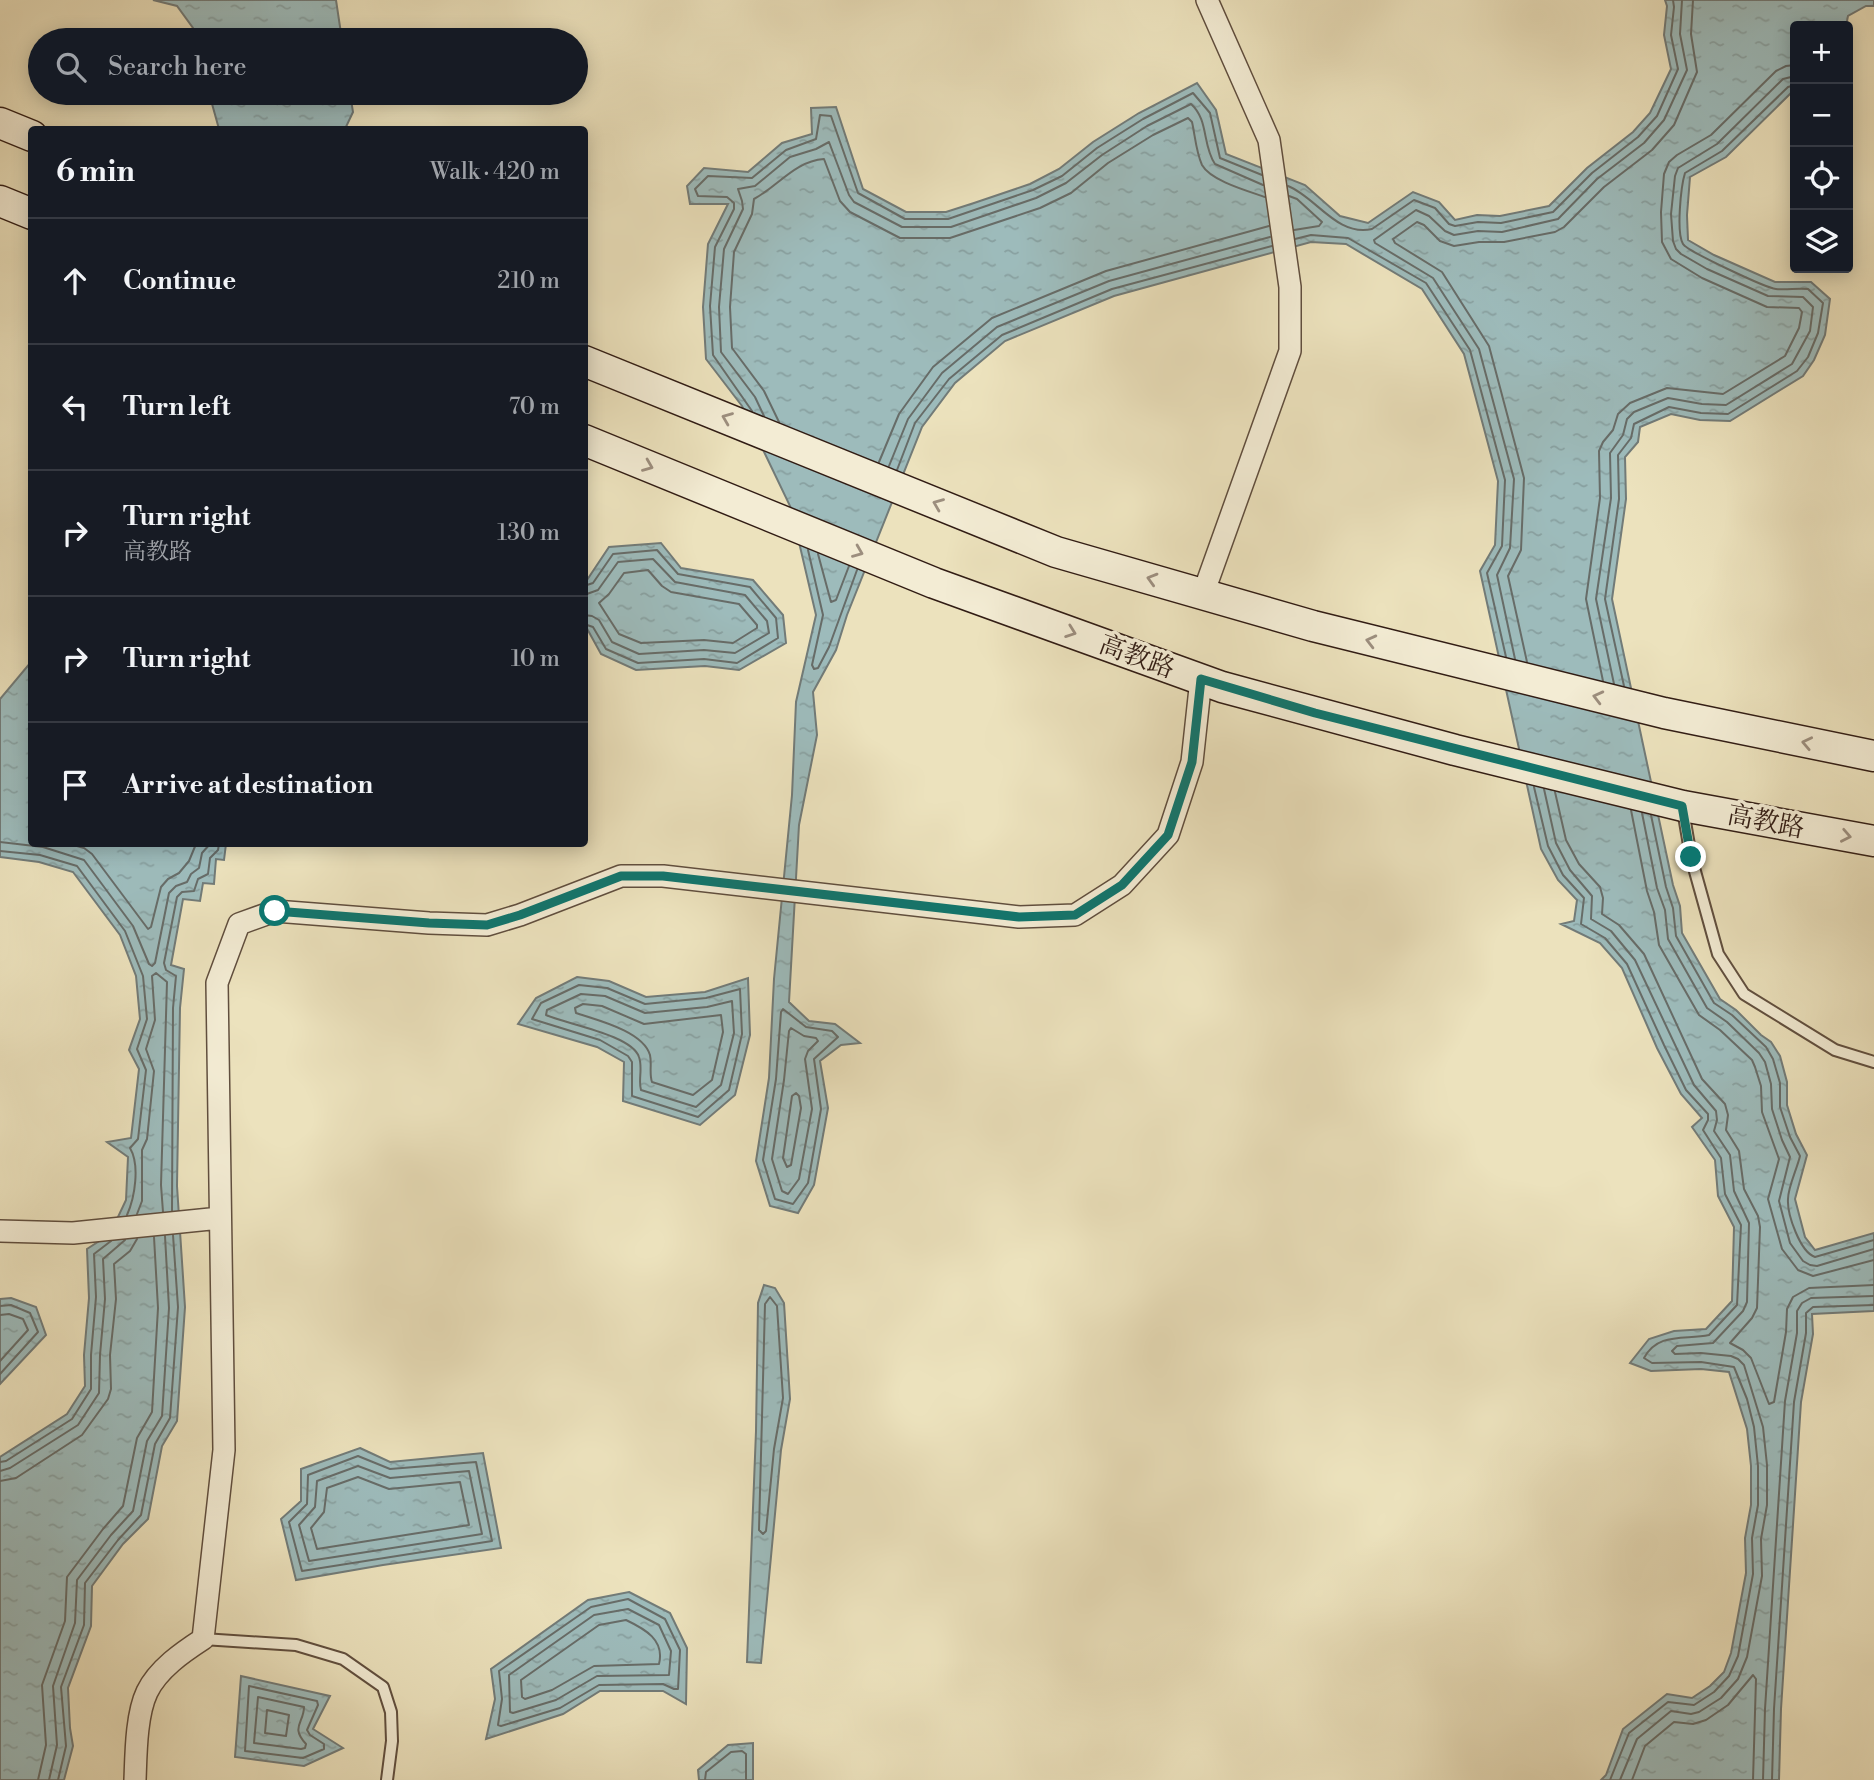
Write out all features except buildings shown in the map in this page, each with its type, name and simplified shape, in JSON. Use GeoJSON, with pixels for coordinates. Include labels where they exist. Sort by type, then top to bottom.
{"type":"FeatureCollection","features":[{"type":"Feature","properties":{"kind":"main road"},"geometry":{"type":"LineString","coordinates":[[0,123],[28,134]]}},
{"type":"Feature","properties":{"kind":"main road"},"geometry":{"type":"LineString","coordinates":[[0,201],[28,212]]}},
{"type":"Feature","properties":{"kind":"main road"},"geometry":{"type":"LineString","coordinates":[[588,363],[1056,552],[1313,626],[1437,657],[1664,713],[1874,756]]}},
{"type":"Feature","properties":{"kind":"main road","name":"高教路"},"geometry":{"type":"LineString","coordinates":[[588,442],[934,583],[1201,679],[1455,750],[1682,806],[1874,841]]}},
{"type":"Feature","properties":{"kind":"street"},"geometry":{"type":"LineString","coordinates":[[1203,594],[1290,351],[1290,287],[1269,140],[1207,0]]}},
{"type":"Feature","properties":{"kind":"street"},"geometry":{"type":"LineString","coordinates":[[135,1780],[137,1735],[147,1692],[173,1660],[203,1639],[224,1450],[217,983],[239,924],[275,911],[487,925],[621,876],[663,876],[1019,917],[1075,915],[1122,885],[1168,835],[1192,762],[1201,679]]}},
{"type":"Feature","properties":{"kind":"street"},"geometry":{"type":"LineString","coordinates":[[0,1231],[73,1233],[220,1218]]}},
{"type":"Feature","properties":{"kind":"lane"},"geometry":{"type":"LineString","coordinates":[[1682,806],[1691,857],[1718,954],[1744,995],[1835,1050],[1874,1062]]}},
{"type":"Feature","properties":{"kind":"lane"},"geometry":{"type":"LineString","coordinates":[[203,1639],[296,1645],[342,1659],[383,1688],[391,1712],[392,1741],[387,1780]]}},
{"type":"Feature","properties":{"kind":"water"},"geometry":{"type":"Polygon","coordinates":[[[153,0],[336,0],[340,28],[193,28],[177,6],[153,0]]]}},
{"type":"Feature","properties":{"kind":"water"},"geometry":{"type":"Polygon","coordinates":[[[1665,0],[1874,0],[1874,6],[1866,6],[1848,16],[1847,21],[1790,21],[1790,94],[1726,157],[1690,177],[1688,240],[1714,255],[1775,282],[1811,282],[1830,299],[1825,335],[1814,360],[1803,376],[1730,421],[1700,420],[1671,414],[1640,427],[1638,442],[1625,457],[1626,499],[1612,599],[1673,885],[1680,906],[1682,933],[1720,999],[1771,1042],[1780,1056],[1787,1082],[1787,1105],[1796,1134],[1807,1155],[1795,1199],[1805,1237],[1815,1250],[1874,1233],[1874,1311],[1812,1314],[1813,1334],[1801,1402],[1781,1709],[1779,1780],[1601,1780],[1606,1775],[1623,1729],[1667,1694],[1692,1698],[1710,1686],[1724,1672],[1731,1653],[1746,1573],[1745,1538],[1751,1505],[1751,1466],[1747,1429],[1729,1372],[1701,1369],[1651,1371],[1630,1363],[1649,1339],[1674,1331],[1706,1329],[1732,1301],[1734,1227],[1718,1196],[1715,1160],[1692,1127],[1702,1118],[1681,1094],[1657,1048],[1622,968],[1600,943],[1561,924],[1574,921],[1577,900],[1558,880],[1541,849],[1480,571],[1495,545],[1498,481],[1464,354],[1422,289],[1346,244],[1311,242],[1114,296],[1005,341],[955,383],[922,427],[847,615],[836,650],[813,692],[817,735],[799,825],[789,1002],[809,1021],[835,1024],[860,1043],[841,1045],[820,1061],[828,1108],[814,1185],[798,1213],[770,1206],[756,1161],[769,1078],[774,979],[792,795],[796,702],[816,615],[791,508],[742,406],[706,359],[703,307],[708,244],[728,204],[690,204],[687,186],[704,168],[748,172],[782,143],[812,134],[811,108],[836,107],[863,189],[906,212],[946,212],[1030,184],[1059,169],[1093,142],[1139,113],[1197,83],[1216,110],[1226,154],[1305,185],[1340,216],[1368,223],[1413,192],[1439,202],[1455,220],[1477,215],[1500,216],[1549,206],[1587,168],[1633,132],[1650,113],[1671,69],[1664,35],[1667,6],[1665,0]]]}},
{"type":"Feature","properties":{"kind":"water"},"geometry":{"type":"Polygon","coordinates":[[[212,105],[352,105],[353,112],[346,126],[218,126],[212,105]]]}},
{"type":"Feature","properties":{"kind":"water"},"geometry":{"type":"Polygon","coordinates":[[[661,543],[681,568],[753,580],[783,615],[786,643],[739,670],[705,666],[636,670],[601,654],[588,630],[588,578],[609,547],[661,543]]]}},
{"type":"Feature","properties":{"kind":"water"},"geometry":{"type":"Polygon","coordinates":[[[28,666],[28,847],[226,847],[224,860],[216,859],[214,884],[203,883],[200,901],[183,899],[171,965],[184,969],[180,1008],[177,1186],[185,1307],[177,1421],[162,1446],[148,1519],[123,1544],[92,1586],[91,1626],[68,1688],[73,1746],[64,1780],[0,1780],[0,1457],[67,1414],[85,1386],[84,1355],[89,1298],[87,1249],[110,1234],[126,1200],[128,1157],[107,1142],[131,1138],[139,1069],[129,1050],[140,1019],[136,976],[120,935],[73,872],[39,862],[0,857],[0,699],[28,666]]]}},
{"type":"Feature","properties":{"kind":"water"},"geometry":{"type":"Polygon","coordinates":[[[577,977],[609,981],[646,997],[705,992],[748,978],[750,1035],[735,1095],[700,1125],[623,1101],[624,1062],[597,1047],[518,1024],[536,998],[577,977]]]}},
{"type":"Feature","properties":{"kind":"water"},"geometry":{"type":"Polygon","coordinates":[[[764,1285],[775,1288],[784,1303],[790,1399],[781,1450],[761,1663],[747,1662],[758,1303],[764,1285]]]}},
{"type":"Feature","properties":{"kind":"water"},"geometry":{"type":"Polygon","coordinates":[[[11,1298],[36,1307],[46,1335],[0,1384],[0,1299],[11,1298]]]}},
{"type":"Feature","properties":{"kind":"water"},"geometry":{"type":"Polygon","coordinates":[[[360,1448],[390,1462],[483,1453],[501,1548],[296,1580],[281,1519],[301,1501],[301,1469],[360,1448]]]}},
{"type":"Feature","properties":{"kind":"water"},"geometry":{"type":"Polygon","coordinates":[[[629,1592],[670,1613],[687,1648],[686,1704],[663,1691],[600,1691],[563,1714],[486,1739],[495,1699],[491,1669],[588,1600],[629,1592]]]}},
{"type":"Feature","properties":{"kind":"water"},"geometry":{"type":"Polygon","coordinates":[[[241,1676],[330,1696],[313,1729],[343,1748],[304,1766],[235,1757],[241,1676]]]}},
{"type":"Feature","properties":{"kind":"water"},"geometry":{"type":"Polygon","coordinates":[[[753,1743],[753,1780],[699,1780],[698,1770],[728,1745],[753,1743]]]}},
{"type":"Feature","properties":{"kind":"route"},"geometry":{"type":"LineString","coordinates":[[275,911],[487,925],[621,876],[663,876],[1019,917],[1075,915],[1122,885],[1168,835],[1192,762],[1201,679],[1455,750],[1682,806],[1691,857]]}}]}
